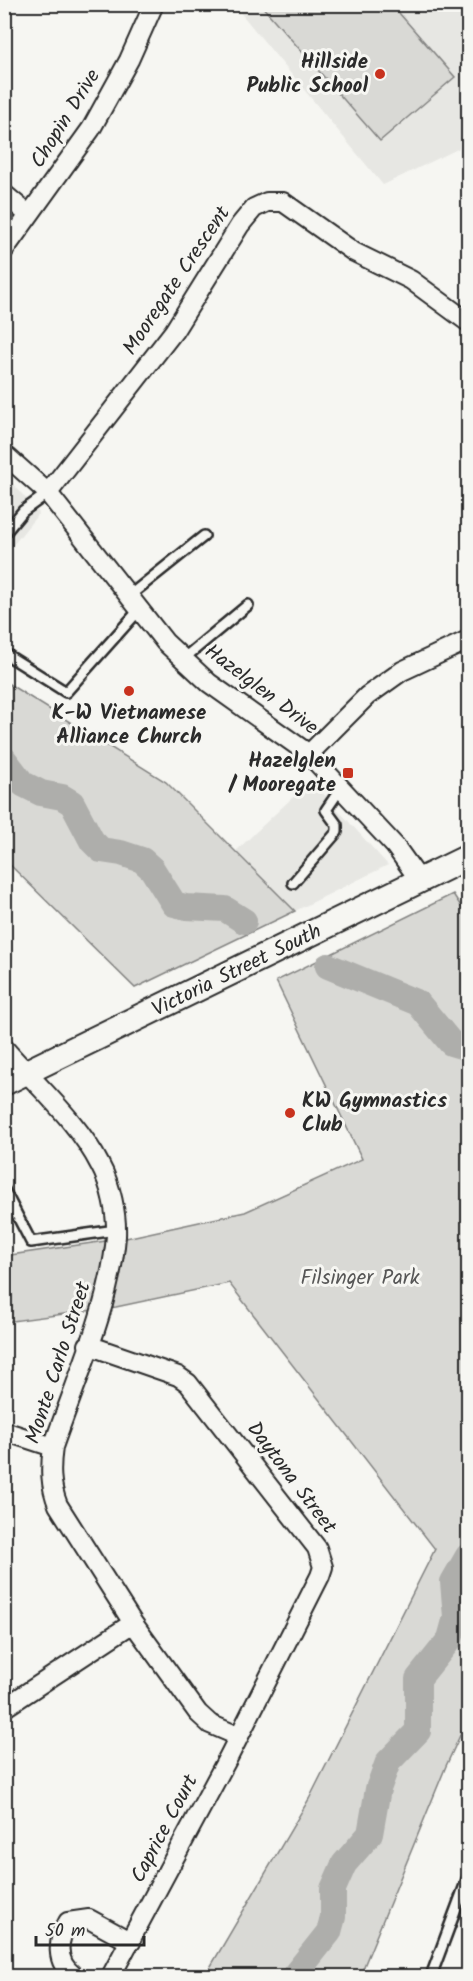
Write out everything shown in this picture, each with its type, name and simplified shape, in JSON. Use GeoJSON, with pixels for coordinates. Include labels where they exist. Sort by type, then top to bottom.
{"type":"FeatureCollection","features":[{"type":"Feature","properties":{"kind":"main road","name":"Victoria Street South"},"geometry":{"type":"LineString","coordinates":[[4,1083],[468,857]]}},
{"type":"Feature","properties":{"kind":"street","name":"Chopin Drive"},"geometry":{"type":"LineString","coordinates":[[4,250],[91,129],[129,60],[154,4]]}},
{"type":"Feature","properties":{"kind":"street"},"geometry":{"type":"LineString","coordinates":[[4,194],[29,215]]}},
{"type":"Feature","properties":{"kind":"street","name":"Mooregate Crescent"},"geometry":{"type":"LineString","coordinates":[[48,493],[174,331],[240,225],[254,208],[267,202],[284,202],[354,252],[411,280],[468,322]]}},
{"type":"Feature","properties":{"kind":"street","name":"Hazelglen Drive"},"geometry":{"type":"LineString","coordinates":[[4,454],[48,493],[165,642],[208,683],[309,754],[395,846],[420,881]]}},
{"type":"Feature","properties":{"kind":"street"},"geometry":{"type":"LineString","coordinates":[[309,754],[367,696],[402,671],[468,640]]}},
{"type":"Feature","properties":{"kind":"street","name":"Monte Carlo Street"},"geometry":{"type":"LineString","coordinates":[[4,1048],[86,1142],[101,1166],[110,1191],[116,1230],[109,1281],[52,1447],[50,1469],[52,1491],[58,1505],[133,1623],[198,1713],[210,1724],[238,1736]]}},
{"type":"Feature","properties":{"kind":"street","name":"Daytona Street"},"geometry":{"type":"LineString","coordinates":[[88,1345],[178,1376],[188,1383],[310,1539],[321,1557],[320,1576],[238,1736]]}},
{"type":"Feature","properties":{"kind":"street"},"geometry":{"type":"LineString","coordinates":[[4,1431],[52,1447]]}},
{"type":"Feature","properties":{"kind":"street"},"geometry":{"type":"LineString","coordinates":[[4,1708],[133,1623]]}},
{"type":"Feature","properties":{"kind":"street","name":"Caprice Court"},"geometry":{"type":"LineString","coordinates":[[111,1977],[238,1736]]}},
{"type":"Feature","properties":{"kind":"street"},"geometry":{"type":"LineString","coordinates":[[74,1977],[68,1972],[60,1957],[60,1937],[68,1922],[89,1919],[130,1942]]}},
{"type":"Feature","properties":{"kind":"lane"},"geometry":{"type":"LineString","coordinates":[[4,534],[23,512],[48,493]]}},
{"type":"Feature","properties":{"kind":"lane"},"geometry":{"type":"LineString","coordinates":[[4,653],[66,692],[134,603],[204,536]]}},
{"type":"Feature","properties":{"kind":"lane"},"geometry":{"type":"LineString","coordinates":[[183,658],[248,605]]}},
{"type":"Feature","properties":{"kind":"lane"},"geometry":{"type":"LineString","coordinates":[[293,883],[337,832],[336,825],[326,810],[341,788]]}},
{"type":"Feature","properties":{"kind":"lane"},"geometry":{"type":"LineString","coordinates":[[4,1190],[31,1242],[116,1230]]}},
{"type":"Feature","properties":{"kind":"lane"},"geometry":{"type":"LineString","coordinates":[[431,1977],[468,1877]]}},
{"type":"Feature","properties":{"kind":"shaded area","name":"Hillside Public School"},"geometry":{"type":"Polygon","coordinates":[[[234,5],[468,5],[468,144],[383,185],[234,5]]]}},
{"type":"Feature","properties":{"kind":"shaded area"},"geometry":{"type":"Polygon","coordinates":[[[5,475],[39,513],[5,555],[5,475]]]}},
{"type":"Feature","properties":{"kind":"shaded area"},"geometry":{"type":"Polygon","coordinates":[[[311,780],[388,865],[295,911],[236,851],[311,780]]]}},
{"type":"Feature","properties":{"kind":"green space"},"geometry":{"type":"Polygon","coordinates":[[[261,5],[392,5],[455,77],[380,141],[261,5]]]}},
{"type":"Feature","properties":{"kind":"green space"},"geometry":{"type":"Polygon","coordinates":[[[4,681],[166,782],[295,911],[135,988],[5,860],[4,681]]]}},
{"type":"Feature","properties":{"kind":"green space","name":"Filsinger Park"},"geometry":{"type":"Polygon","coordinates":[[[453,894],[468,917],[468,1718],[360,1976],[205,1976],[309,1799],[435,1549],[229,1283],[116,1307],[5,1322],[4,1256],[126,1238],[245,1212],[362,1159],[276,981],[453,894]]]}},
{"type":"Feature","properties":{"kind":"waterway"},"geometry":{"type":"LineString","coordinates":[[4,759],[23,784],[41,793],[62,797],[72,803],[92,841],[101,850],[121,853],[142,860],[152,869],[174,904],[186,907],[225,909],[244,921]]}},
{"type":"Feature","properties":{"kind":"waterway"},"geometry":{"type":"LineString","coordinates":[[328,966],[418,1003],[451,1043],[468,1048]]}},
{"type":"Feature","properties":{"kind":"waterway"},"geometry":{"type":"LineString","coordinates":[[294,1976],[329,1932],[333,1917],[333,1889],[344,1864],[370,1834],[378,1789],[388,1762],[418,1731],[418,1679],[450,1639],[456,1617],[453,1582],[468,1556]]}},
{"type":"Feature","properties":{"kind":"place","name":"Hillside Public School"},"geometry":{"type":"Point","coordinates":[380,74]}},
{"type":"Feature","properties":{"kind":"place","name":"K-W Vietnamese Alliance Church"},"geometry":{"type":"Point","coordinates":[129,691]}},
{"type":"Feature","properties":{"kind":"place","name":"Hazelglen / Mooregate"},"geometry":{"type":"Point","coordinates":[348,773]}},
{"type":"Feature","properties":{"kind":"place","name":"KW Gymnastics Club"},"geometry":{"type":"Point","coordinates":[290,1113]}}]}
